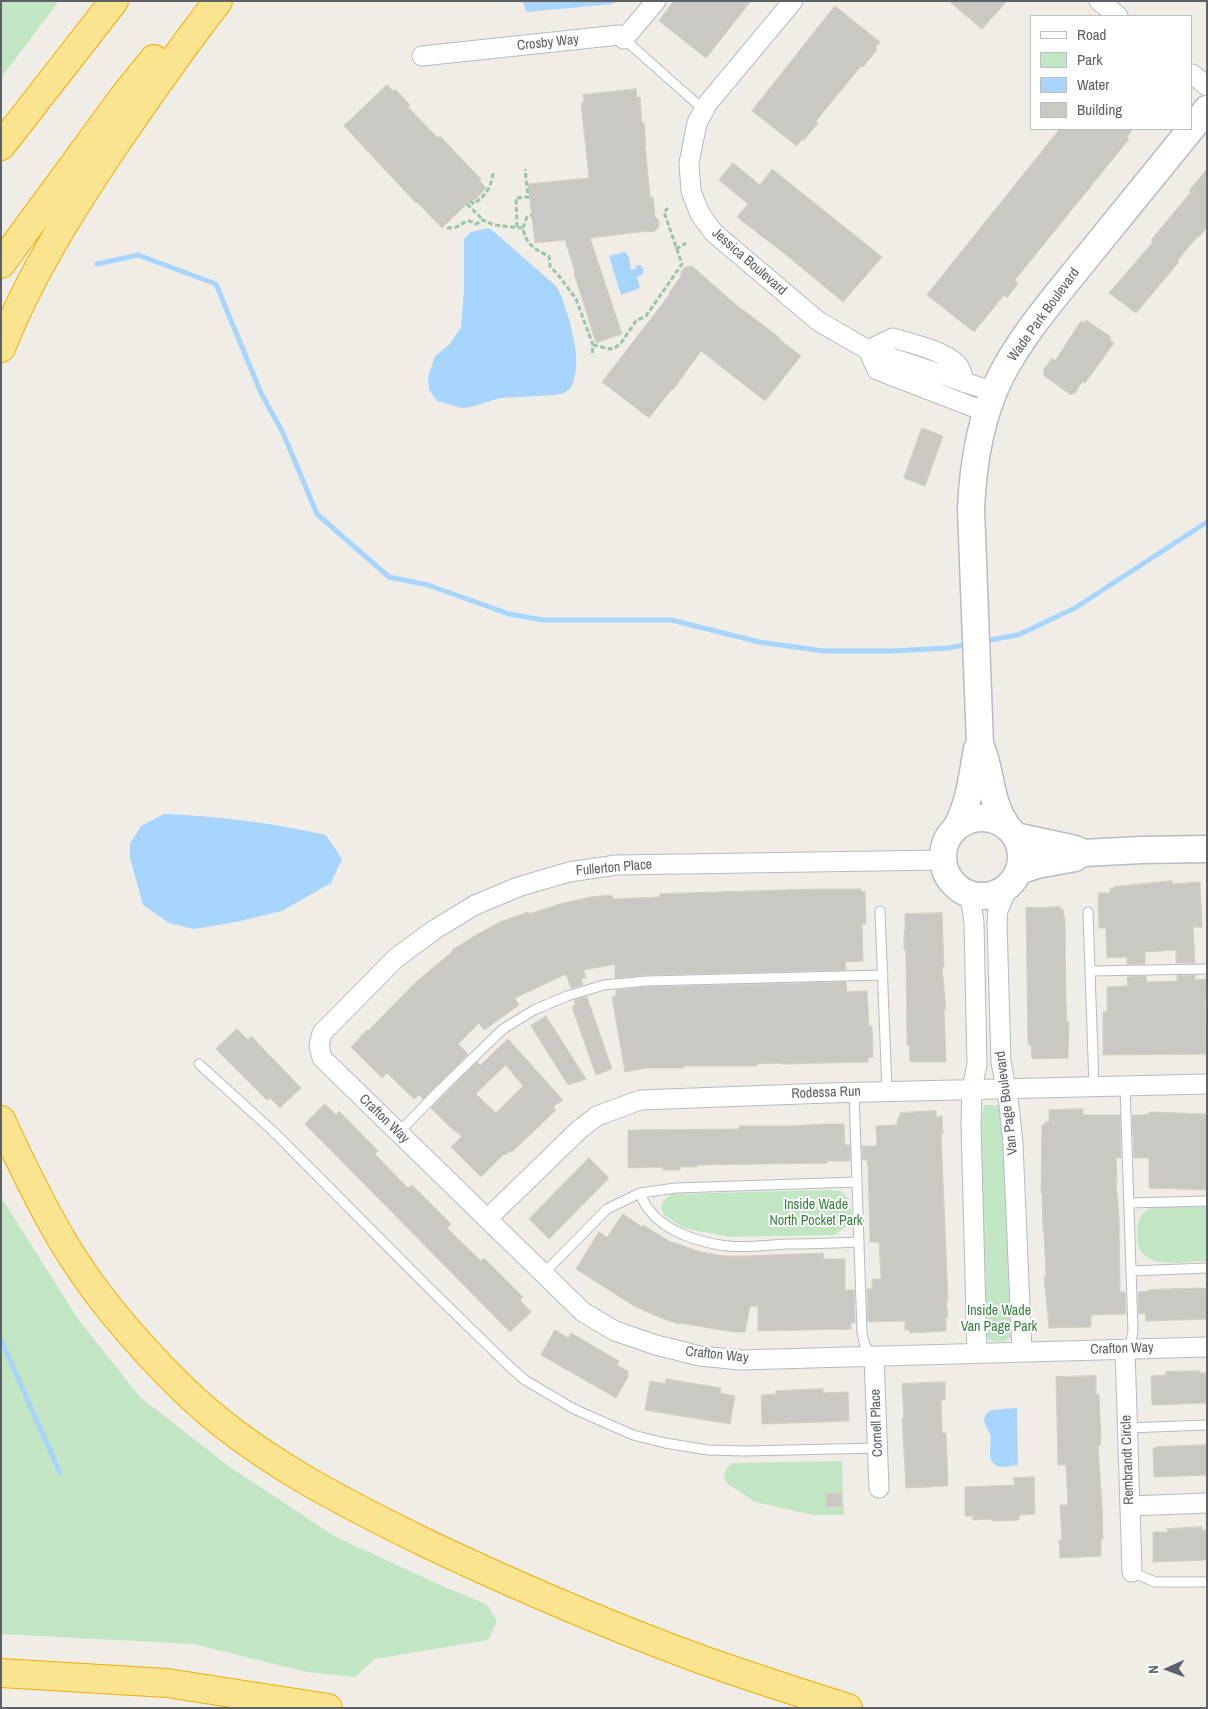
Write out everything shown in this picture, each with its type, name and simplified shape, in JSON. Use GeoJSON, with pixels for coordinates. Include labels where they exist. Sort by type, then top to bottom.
{"type":"FeatureCollection","features":[{"type":"Feature","properties":{"kind":"highway"},"geometry":{"type":"LineString","coordinates":[[1,146],[114,1]]}},
{"type":"Feature","properties":{"kind":"highway"},"geometry":{"type":"LineString","coordinates":[[1,264],[124,96],[201,1]]}},
{"type":"Feature","properties":{"kind":"highway"},"geometry":{"type":"LineString","coordinates":[[1,348],[35,275],[78,200],[136,114],[218,1]]}},
{"type":"Feature","properties":{"kind":"highway"},"geometry":{"type":"LineString","coordinates":[[1,1120],[28,1178],[63,1241],[99,1294],[140,1345],[184,1391],[232,1432],[357,1510],[480,1569],[661,1644],[848,1708]]}},
{"type":"Feature","properties":{"kind":"highway"},"geometry":{"type":"LineString","coordinates":[[1,1674],[167,1683],[328,1708]]}},
{"type":"Feature","properties":{"kind":"street"},"geometry":{"type":"LineString","coordinates":[[624,39],[656,1]]}},
{"type":"Feature","properties":{"kind":"street","name":"Jessica Boulevard"},"geometry":{"type":"LineString","coordinates":[[794,1],[708,103],[697,123],[689,163],[690,191],[700,214],[714,233],[818,321],[868,350],[965,383],[990,402]]}},
{"type":"Feature","properties":{"kind":"street"},"geometry":{"type":"LineString","coordinates":[[1099,1],[1117,15]]}},
{"type":"Feature","properties":{"kind":"street","name":"Crosby Way"},"geometry":{"type":"LineString","coordinates":[[422,56],[619,35],[624,39]]}},
{"type":"Feature","properties":{"kind":"street"},"geometry":{"type":"LineString","coordinates":[[1193,75],[1207,86]]}},
{"type":"Feature","properties":{"kind":"street","name":"Wade Park Boulevard"},"geometry":{"type":"LineString","coordinates":[[1193,126],[1207,109]]}},
{"type":"Feature","properties":{"kind":"street","name":"Wade Park Boulevard"},"geometry":{"type":"LineString","coordinates":[[958,826],[968,802],[980,744],[971,509],[972,478],[979,440],[990,402],[1001,377],[1024,339],[1061,288],[1189,130]]}},
{"type":"Feature","properties":{"kind":"street"},"geometry":{"type":"LineString","coordinates":[[965,383],[959,367],[951,359],[893,338],[868,350],[877,370],[924,390],[990,402]]}},
{"type":"Feature","properties":{"kind":"street"},"geometry":{"type":"LineString","coordinates":[[924,390],[936,353]]}},
{"type":"Feature","properties":{"kind":"street","name":"Wade Park Boulevard"},"geometry":{"type":"LineString","coordinates":[[980,744],[995,805],[1000,816],[1011,831]]}},
{"type":"Feature","properties":{"kind":"street"},"geometry":{"type":"LineString","coordinates":[[1083,853],[1011,831],[995,820],[982,818],[969,819],[949,835],[944,847],[942,860],[950,882],[959,890],[980,897],[991,896],[1013,879],[1037,865],[1075,858],[1083,853],[1207,849]]}},
{"type":"Feature","properties":{"kind":"street"},"geometry":{"type":"LineString","coordinates":[[1011,831],[1020,847],[1021,859],[1013,879]]}},
{"type":"Feature","properties":{"kind":"street","name":"Fullerton Place"},"geometry":{"type":"LineString","coordinates":[[319,1045],[322,1033],[368,984],[396,958],[434,930],[475,905],[518,887],[569,872],[616,866],[942,860]]}},
{"type":"Feature","properties":{"kind":"street","name":"Van Page Boulevard"},"geometry":{"type":"LineString","coordinates":[[1013,879],[998,910],[997,922],[1001,1062],[1013,1144],[1022,1352]]}},
{"type":"Feature","properties":{"kind":"street","name":"Van Page Boulevard"},"geometry":{"type":"LineString","coordinates":[[970,895],[974,926],[977,1064],[972,1089],[971,1123],[977,1353]]}},
{"type":"Feature","properties":{"kind":"street","name":"Crafton Way"},"geometry":{"type":"LineString","coordinates":[[319,1045],[322,1058],[583,1312],[615,1331],[656,1345],[700,1356],[740,1360],[1207,1347]]}},
{"type":"Feature","properties":{"kind":"street","name":"Rodessa Run"},"geometry":{"type":"LineString","coordinates":[[488,1218],[580,1129],[597,1116],[640,1100],[854,1092],[1207,1084]]}},
{"type":"Feature","properties":{"kind":"street","name":"Rembrandt Circle"},"geometry":{"type":"LineString","coordinates":[[1125,1349],[1132,1572]]}},
{"type":"Feature","properties":{"kind":"street","name":"Cornell Place"},"geometry":{"type":"LineString","coordinates":[[874,1357],[879,1488]]}},
{"type":"Feature","properties":{"kind":"street"},"geometry":{"type":"LineString","coordinates":[[1130,1506],[1207,1503]]}},
{"type":"Feature","properties":{"kind":"lane"},"geometry":{"type":"LineString","coordinates":[[624,39],[704,110]]}},
{"type":"Feature","properties":{"kind":"lane"},"geometry":{"type":"LineString","coordinates":[[880,911],[887,1092]]}},
{"type":"Feature","properties":{"kind":"lane"},"geometry":{"type":"LineString","coordinates":[[1088,912],[1094,1086]]}},
{"type":"Feature","properties":{"kind":"lane"},"geometry":{"type":"LineString","coordinates":[[1090,972],[1207,969]]}},
{"type":"Feature","properties":{"kind":"lane"},"geometry":{"type":"LineString","coordinates":[[398,1134],[443,1087],[504,1029],[534,1010],[567,996],[604,985],[648,981],[883,975]]}},
{"type":"Feature","properties":{"kind":"lane"},"geometry":{"type":"LineString","coordinates":[[199,1064],[276,1134],[509,1366],[525,1380],[574,1409],[633,1435],[665,1443],[708,1450],[745,1452],[877,1448]]}},
{"type":"Feature","properties":{"kind":"lane"},"geometry":{"type":"LineString","coordinates":[[1125,1086],[1133,1331],[1131,1341],[1125,1349]]}},
{"type":"Feature","properties":{"kind":"lane"},"geometry":{"type":"LineString","coordinates":[[854,1092],[862,1333],[866,1346],[874,1357]]}},
{"type":"Feature","properties":{"kind":"lane"},"geometry":{"type":"LineString","coordinates":[[543,1274],[607,1209],[640,1193],[676,1188],[857,1182]]}},
{"type":"Feature","properties":{"kind":"lane"},"geometry":{"type":"LineString","coordinates":[[640,1193],[646,1206],[657,1219],[693,1238],[712,1243],[728,1246],[747,1246],[859,1242]]}},
{"type":"Feature","properties":{"kind":"lane"},"geometry":{"type":"LineString","coordinates":[[1129,1203],[1207,1201]]}},
{"type":"Feature","properties":{"kind":"lane"},"geometry":{"type":"LineString","coordinates":[[1131,1271],[1207,1268]]}},
{"type":"Feature","properties":{"kind":"lane"},"geometry":{"type":"LineString","coordinates":[[1127,1428],[1207,1425]]}},
{"type":"Feature","properties":{"kind":"lane"},"geometry":{"type":"LineString","coordinates":[[1132,1572],[1155,1582],[1207,1582]]}},
{"type":"Feature","properties":{"kind":"path"},"geometry":{"type":"LineString","coordinates":[[518,227],[516,198],[528,197],[525,169]]}},
{"type":"Feature","properties":{"kind":"path"},"geometry":{"type":"LineString","coordinates":[[493,173],[490,189],[474,204],[468,202],[483,220],[494,225],[523,228]]}},
{"type":"Feature","properties":{"kind":"path"},"geometry":{"type":"LineString","coordinates":[[593,345],[603,348],[615,348],[622,343],[636,321],[646,316],[682,264],[664,212],[668,208]]}},
{"type":"Feature","properties":{"kind":"path"},"geometry":{"type":"LineString","coordinates":[[532,215],[527,217],[523,228],[528,243],[549,256],[550,266],[560,276],[576,300],[593,345],[592,356]]}},
{"type":"Feature","properties":{"kind":"path"},"geometry":{"type":"LineString","coordinates":[[447,228],[456,228],[465,221],[471,220],[476,224],[483,220]]}},
{"type":"Feature","properties":{"kind":"path"},"geometry":{"type":"LineString","coordinates":[[676,248],[686,243]]}},
{"type":"Feature","properties":{"kind":"green space"},"geometry":{"type":"Polygon","coordinates":[[[1,1],[59,1],[1,78],[1,1]]]}},
{"type":"Feature","properties":{"kind":"green space","name":"Inside Wade Van Page Park"},"geometry":{"type":"Polygon","coordinates":[[[984,1105],[999,1105],[1006,1137],[1014,1323],[1011,1337],[1000,1342],[988,1339],[983,1324],[978,1139],[984,1105]]]}},
{"type":"Feature","properties":{"kind":"green space","name":"Inside Wade North Pocket Park"},"geometry":{"type":"Polygon","coordinates":[[[841,1191],[849,1199],[852,1215],[849,1225],[834,1235],[729,1237],[684,1228],[664,1215],[661,1207],[664,1200],[672,1194],[841,1191]]]}},
{"type":"Feature","properties":{"kind":"green space"},"geometry":{"type":"Polygon","coordinates":[[[1,1197],[78,1319],[140,1397],[231,1468],[336,1537],[488,1605],[497,1622],[488,1640],[375,1659],[355,1677],[307,1672],[194,1644],[1,1634],[1,1197]]]}},
{"type":"Feature","properties":{"kind":"green space"},"geometry":{"type":"Polygon","coordinates":[[[1152,1207],[1207,1207],[1207,1261],[1168,1263],[1150,1259],[1143,1254],[1138,1244],[1138,1223],[1142,1214],[1152,1207]]]}},
{"type":"Feature","properties":{"kind":"green space"},"geometry":{"type":"Polygon","coordinates":[[[842,1461],[844,1515],[813,1515],[755,1502],[727,1483],[724,1475],[726,1469],[733,1463],[842,1461]]]}},
{"type":"Feature","properties":{"kind":"water"},"geometry":{"type":"Polygon","coordinates":[[[522,1],[618,1],[612,4],[527,12],[522,1]]]}},
{"type":"Feature","properties":{"kind":"water"},"geometry":{"type":"Polygon","coordinates":[[[488,228],[556,286],[569,319],[575,345],[576,371],[571,388],[564,393],[500,398],[462,408],[437,401],[429,390],[428,377],[435,356],[450,344],[461,327],[464,291],[464,239],[471,232],[488,228]]]}},
{"type":"Feature","properties":{"kind":"water"},"geometry":{"type":"Polygon","coordinates":[[[625,252],[629,257],[631,270],[635,269],[637,265],[641,265],[644,270],[642,275],[637,277],[640,288],[621,295],[609,256],[625,252]]]}},
{"type":"Feature","properties":{"kind":"water"},"geometry":{"type":"Polygon","coordinates":[[[164,814],[205,816],[245,821],[326,835],[342,859],[331,883],[282,911],[236,922],[194,929],[169,923],[143,905],[130,858],[130,844],[141,826],[164,814]]]}},
{"type":"Feature","properties":{"kind":"water"},"geometry":{"type":"Polygon","coordinates":[[[1017,1408],[1018,1465],[996,1466],[991,1458],[991,1438],[984,1421],[985,1417],[991,1410],[1017,1408]]]}},
{"type":"Feature","properties":{"kind":"building"},"geometry":{"type":"Polygon","coordinates":[[[674,1],[751,1],[706,58],[659,21],[674,1]]]}},
{"type":"Feature","properties":{"kind":"building"},"geometry":{"type":"Polygon","coordinates":[[[949,1],[1007,1],[982,29],[949,1]]]}},
{"type":"Feature","properties":{"kind":"building"},"geometry":{"type":"Polygon","coordinates":[[[835,6],[880,42],[875,48],[877,50],[863,67],[861,66],[816,121],[818,123],[797,146],[752,111],[835,6]]]}},
{"type":"Feature","properties":{"kind":"building"},"geometry":{"type":"Polygon","coordinates":[[[387,85],[393,91],[395,89],[410,105],[408,107],[438,138],[440,136],[481,179],[479,180],[486,188],[474,201],[472,199],[442,228],[344,126],[387,85]]]}},
{"type":"Feature","properties":{"kind":"building"},"geometry":{"type":"Polygon","coordinates":[[[636,89],[637,98],[640,97],[642,123],[644,123],[650,197],[653,197],[655,217],[658,219],[659,226],[655,231],[590,238],[622,334],[596,343],[565,240],[535,243],[528,184],[589,178],[581,103],[584,103],[583,95],[636,89]]]}},
{"type":"Feature","properties":{"kind":"building"},"geometry":{"type":"Polygon","coordinates":[[[1059,130],[1132,130],[1127,137],[1129,139],[1015,280],[1018,283],[1007,298],[1004,295],[974,332],[927,295],[1059,130]]]}},
{"type":"Feature","properties":{"kind":"building"},"geometry":{"type":"Polygon","coordinates":[[[733,163],[760,185],[772,169],[882,257],[843,302],[737,217],[748,204],[719,180],[733,163]]]}},
{"type":"Feature","properties":{"kind":"building"},"geometry":{"type":"Polygon","coordinates":[[[1207,169],[1207,227],[1136,313],[1109,293],[1153,242],[1151,240],[1191,192],[1189,191],[1207,169]]]}},
{"type":"Feature","properties":{"kind":"building"},"geometry":{"type":"Polygon","coordinates":[[[692,266],[742,310],[801,356],[765,401],[701,351],[673,390],[649,418],[602,382],[670,294],[684,268],[692,266]]]}},
{"type":"Feature","properties":{"kind":"building"},"geometry":{"type":"Polygon","coordinates":[[[1086,320],[1111,337],[1109,339],[1114,343],[1085,383],[1083,381],[1074,394],[1072,393],[1071,395],[1043,375],[1045,372],[1043,371],[1052,358],[1055,361],[1081,321],[1084,323],[1086,320]]]}},
{"type":"Feature","properties":{"kind":"building"},"geometry":{"type":"Polygon","coordinates":[[[922,428],[943,436],[925,486],[904,478],[922,428]]]}},
{"type":"Feature","properties":{"kind":"building"},"geometry":{"type":"Polygon","coordinates":[[[1172,881],[1172,884],[1200,882],[1202,927],[1193,927],[1195,963],[1176,963],[1176,950],[1145,952],[1145,964],[1127,964],[1127,957],[1107,958],[1106,928],[1099,928],[1098,893],[1110,893],[1110,888],[1114,887],[1172,881]]]}},
{"type":"Feature","properties":{"kind":"building"},"geometry":{"type":"Polygon","coordinates":[[[861,889],[861,892],[865,891],[866,924],[862,924],[863,961],[845,962],[846,970],[647,975],[615,978],[615,964],[584,970],[586,978],[581,979],[583,985],[571,988],[566,974],[515,998],[519,1005],[484,1030],[479,1023],[458,1044],[468,1054],[423,1099],[419,1095],[414,1099],[387,1073],[382,1078],[351,1047],[416,982],[452,950],[500,922],[528,912],[529,914],[590,897],[612,895],[613,899],[660,897],[660,894],[861,889]]]}},
{"type":"Feature","properties":{"kind":"building"},"geometry":{"type":"Polygon","coordinates":[[[1060,907],[1060,909],[1063,909],[1065,917],[1066,1004],[1067,1022],[1069,1022],[1068,1058],[1032,1059],[1031,1045],[1028,1045],[1026,908],[1060,907]]]}},
{"type":"Feature","properties":{"kind":"building"},"geometry":{"type":"Polygon","coordinates":[[[942,913],[946,1062],[910,1062],[909,1045],[907,1045],[906,950],[904,950],[905,914],[942,913]]]}},
{"type":"Feature","properties":{"kind":"building"},"geometry":{"type":"Polygon","coordinates":[[[1195,975],[1195,980],[1207,979],[1207,997],[1205,998],[1206,1054],[1103,1055],[1103,1012],[1107,1012],[1107,987],[1128,986],[1127,977],[1146,976],[1146,982],[1177,981],[1177,976],[1195,975]]]}},
{"type":"Feature","properties":{"kind":"building"},"geometry":{"type":"Polygon","coordinates":[[[846,982],[847,992],[867,991],[869,1026],[872,1026],[873,1057],[868,1058],[868,1062],[780,1063],[757,1064],[757,1066],[684,1066],[684,1068],[646,1068],[625,1072],[612,997],[616,996],[616,990],[647,987],[846,982]]]}},
{"type":"Feature","properties":{"kind":"building"},"geometry":{"type":"Polygon","coordinates":[[[587,997],[612,1069],[596,1075],[572,1007],[575,1005],[574,1000],[587,997]]]}},
{"type":"Feature","properties":{"kind":"building"},"geometry":{"type":"Polygon","coordinates":[[[546,1016],[586,1079],[568,1085],[531,1026],[546,1016]]]}},
{"type":"Feature","properties":{"kind":"building"},"geometry":{"type":"Polygon","coordinates":[[[237,1029],[248,1040],[251,1036],[301,1088],[280,1108],[270,1098],[267,1100],[216,1049],[237,1029]]]}},
{"type":"Feature","properties":{"kind":"building"},"geometry":{"type":"Polygon","coordinates":[[[508,1039],[563,1100],[553,1107],[556,1110],[513,1151],[504,1154],[481,1177],[451,1147],[462,1136],[431,1108],[477,1062],[480,1065],[508,1039]],[[506,1065],[476,1094],[496,1113],[523,1086],[506,1065]]]}},
{"type":"Feature","properties":{"kind":"building"},"geometry":{"type":"Polygon","coordinates":[[[325,1104],[336,1115],[339,1111],[378,1151],[375,1154],[408,1188],[412,1185],[451,1224],[447,1228],[481,1261],[484,1258],[523,1297],[520,1300],[531,1312],[510,1332],[305,1124],[325,1104]]]}},
{"type":"Feature","properties":{"kind":"building"},"geometry":{"type":"Polygon","coordinates":[[[1083,1109],[1083,1115],[1120,1115],[1121,1158],[1116,1158],[1116,1182],[1119,1216],[1120,1292],[1125,1292],[1126,1314],[1091,1315],[1091,1327],[1049,1328],[1044,1276],[1046,1276],[1041,1193],[1042,1125],[1045,1125],[1045,1122],[1049,1122],[1049,1110],[1083,1109]]]}},
{"type":"Feature","properties":{"kind":"building"},"geometry":{"type":"Polygon","coordinates":[[[936,1111],[936,1117],[942,1116],[943,1133],[941,1133],[948,1317],[946,1317],[946,1331],[910,1333],[910,1330],[905,1330],[905,1321],[868,1322],[867,1289],[872,1289],[872,1279],[881,1279],[879,1242],[870,1242],[868,1164],[867,1160],[863,1160],[862,1146],[877,1146],[876,1126],[897,1125],[900,1113],[936,1111]]]}},
{"type":"Feature","properties":{"kind":"building"},"geometry":{"type":"Polygon","coordinates":[[[1149,1112],[1207,1114],[1207,1190],[1149,1188],[1149,1158],[1134,1158],[1132,1115],[1144,1115],[1149,1114],[1149,1112]]]}},
{"type":"Feature","properties":{"kind":"building"},"geometry":{"type":"Polygon","coordinates":[[[844,1124],[845,1145],[850,1145],[850,1161],[697,1165],[697,1167],[680,1167],[680,1170],[663,1170],[663,1167],[628,1168],[628,1130],[739,1129],[739,1126],[844,1124]]]}},
{"type":"Feature","properties":{"kind":"building"},"geometry":{"type":"Polygon","coordinates":[[[589,1158],[609,1178],[549,1239],[529,1219],[589,1158]]]}},
{"type":"Feature","properties":{"kind":"building"},"geometry":{"type":"Polygon","coordinates":[[[623,1214],[642,1227],[643,1225],[669,1241],[701,1252],[724,1256],[823,1253],[824,1259],[845,1259],[845,1290],[854,1290],[855,1323],[851,1323],[851,1329],[758,1331],[758,1306],[750,1306],[745,1332],[734,1332],[679,1324],[634,1306],[576,1269],[599,1232],[607,1237],[623,1214]]]}},
{"type":"Feature","properties":{"kind":"building"},"geometry":{"type":"Polygon","coordinates":[[[1207,1289],[1207,1319],[1146,1321],[1145,1313],[1139,1314],[1138,1292],[1207,1289]]]}},
{"type":"Feature","properties":{"kind":"building"},"geometry":{"type":"Polygon","coordinates":[[[555,1330],[568,1338],[571,1333],[619,1361],[617,1365],[628,1371],[628,1377],[616,1398],[541,1355],[555,1330]]]}},
{"type":"Feature","properties":{"kind":"building"},"geometry":{"type":"Polygon","coordinates":[[[1200,1371],[1200,1373],[1207,1373],[1207,1403],[1152,1405],[1151,1376],[1166,1375],[1166,1372],[1200,1371]]]}},
{"type":"Feature","properties":{"kind":"building"},"geometry":{"type":"Polygon","coordinates":[[[1096,1376],[1096,1394],[1099,1394],[1101,1438],[1100,1446],[1098,1446],[1103,1539],[1101,1539],[1101,1556],[1060,1558],[1059,1540],[1062,1540],[1060,1505],[1068,1505],[1066,1465],[1058,1465],[1056,1377],[1096,1376]]]}},
{"type":"Feature","properties":{"kind":"building"},"geometry":{"type":"Polygon","coordinates":[[[666,1379],[721,1388],[720,1393],[735,1396],[730,1424],[645,1410],[650,1381],[665,1384],[666,1379]]]}},
{"type":"Feature","properties":{"kind":"building"},"geometry":{"type":"Polygon","coordinates":[[[945,1382],[945,1400],[941,1400],[942,1433],[946,1433],[948,1486],[906,1488],[902,1384],[945,1382]]]}},
{"type":"Feature","properties":{"kind":"building"},"geometry":{"type":"Polygon","coordinates":[[[823,1389],[823,1393],[848,1392],[849,1421],[762,1424],[761,1395],[776,1394],[776,1391],[823,1389]]]}},
{"type":"Feature","properties":{"kind":"building"},"geometry":{"type":"Polygon","coordinates":[[[1207,1445],[1207,1475],[1154,1477],[1153,1448],[1207,1445]]]}},
{"type":"Feature","properties":{"kind":"building"},"geometry":{"type":"Polygon","coordinates":[[[1034,1477],[1035,1514],[1021,1515],[1019,1520],[992,1521],[992,1519],[973,1520],[973,1516],[965,1516],[965,1487],[1015,1485],[1014,1478],[1034,1477]]]}},
{"type":"Feature","properties":{"kind":"building"},"geometry":{"type":"Polygon","coordinates":[[[841,1493],[842,1506],[826,1507],[826,1494],[841,1493]]]}},
{"type":"Feature","properties":{"kind":"building"},"geometry":{"type":"Polygon","coordinates":[[[1202,1527],[1202,1530],[1207,1530],[1207,1560],[1153,1562],[1153,1532],[1168,1532],[1167,1529],[1202,1527]]]}},
{"type":"Feature","properties":{"kind":"waterway"},"geometry":{"type":"LineString","coordinates":[[97,264],[138,255],[216,284],[261,393],[283,433],[317,514],[389,577],[428,585],[509,614],[543,620],[671,620],[759,642],[824,651],[891,651],[948,648],[968,644]]}},
{"type":"Feature","properties":{"kind":"waterway"},"geometry":{"type":"LineString","coordinates":[[984,641],[1018,635],[1075,608],[1207,522]]}},
{"type":"Feature","properties":{"kind":"waterway"},"geometry":{"type":"LineString","coordinates":[[1,1340],[60,1473]]}}]}
